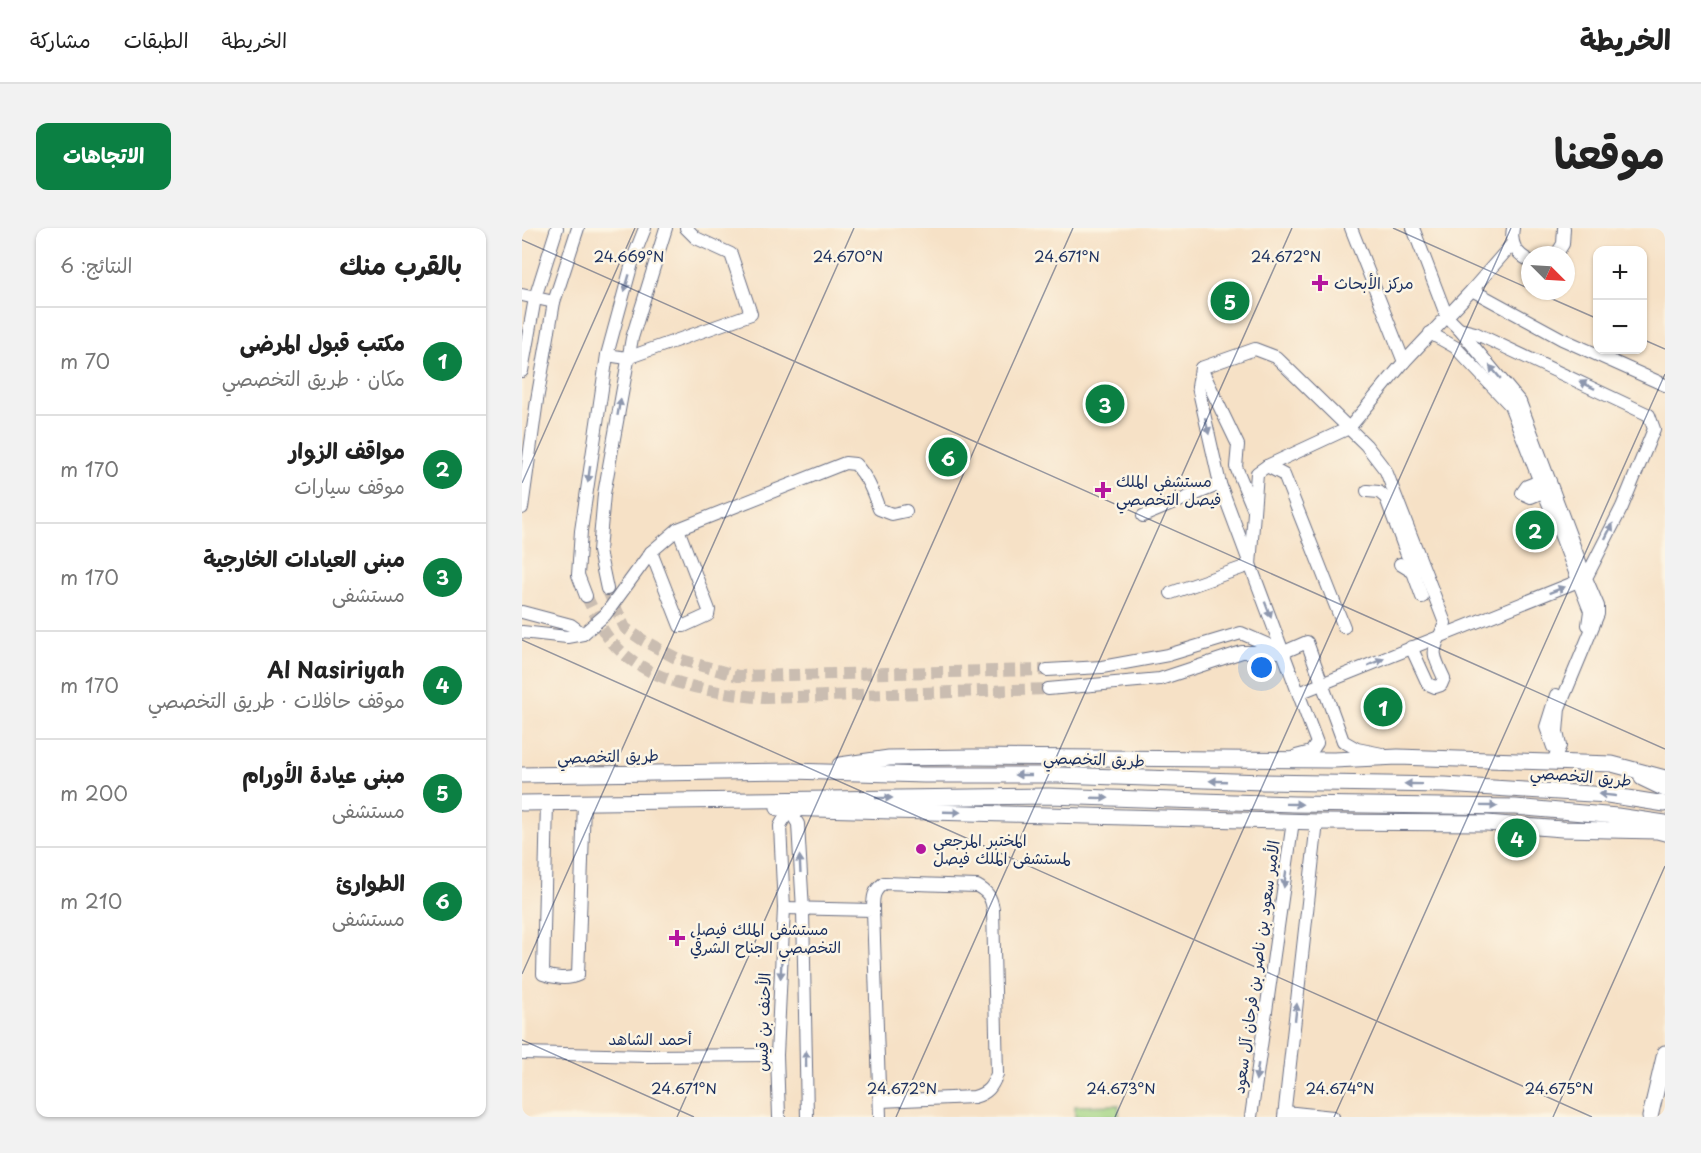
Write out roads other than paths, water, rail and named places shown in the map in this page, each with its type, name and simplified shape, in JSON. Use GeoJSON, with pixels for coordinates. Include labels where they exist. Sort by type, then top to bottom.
{"type":"FeatureCollection","features":[{"type":"Feature","properties":{"kind":"main road"},"geometry":{"type":"LineString","coordinates":[[792,771],[889,759],[973,756],[1334,760],[1398,757],[1553,761],[1665,767]]}},
{"type":"Feature","properties":{"kind":"main road"},"geometry":{"type":"LineString","coordinates":[[1612,764],[1665,778]]}},
{"type":"Feature","properties":{"kind":"main road"},"geometry":{"type":"LineString","coordinates":[[1612,764],[1665,789]]}},
{"type":"Feature","properties":{"kind":"main road","name":"طريق التخصصي"},"geometry":{"type":"LineString","coordinates":[[529,775],[792,771],[924,775],[1058,775],[1445,785],[1608,795],[1665,804]]}},
{"type":"Feature","properties":{"kind":"main road"},"geometry":{"type":"LineString","coordinates":[[522,803],[1049,796],[1294,804],[1515,807],[1617,816],[1663,830]]}},
{"type":"Feature","properties":{"kind":"main road"},"geometry":{"type":"LineString","coordinates":[[709,802],[789,809],[1317,822],[1487,823],[1552,828],[1663,830]]}},
{"type":"Feature","properties":{"kind":"main road"},"geometry":{"type":"LineString","coordinates":[[1650,1117],[1665,1053]]}},
{"type":"Feature","properties":{"kind":"street"},"geometry":{"type":"LineString","coordinates":[[522,371],[528,296],[557,228]]}},
{"type":"Feature","properties":{"kind":"street"},"geometry":{"type":"LineString","coordinates":[[522,508],[554,302],[578,228]]}},
{"type":"Feature","properties":{"kind":"street"},"geometry":{"type":"LineString","coordinates":[[586,596],[579,575],[581,531],[607,355],[634,256],[645,228]]}},
{"type":"Feature","properties":{"kind":"street"},"geometry":{"type":"LineString","coordinates":[[607,589],[599,551],[604,494],[627,358],[666,228]]}},
{"type":"Feature","properties":{"kind":"street"},"geometry":{"type":"LineString","coordinates":[[607,355],[627,358],[751,314],[732,254],[696,238],[686,228]]}},
{"type":"Feature","properties":{"kind":"street"},"geometry":{"type":"LineString","coordinates":[[1351,228],[1404,362]]}},
{"type":"Feature","properties":{"kind":"street"},"geometry":{"type":"LineString","coordinates":[[1413,228],[1447,317],[1520,402],[1544,485]]}},
{"type":"Feature","properties":{"kind":"street"},"geometry":{"type":"LineString","coordinates":[[1250,565],[1257,473],[1267,466],[1349,428],[1404,362],[1472,290],[1512,243],[1513,228]]}},
{"type":"Feature","properties":{"kind":"street"},"geometry":{"type":"LineString","coordinates":[[1562,246],[1564,228]]}},
{"type":"Feature","properties":{"kind":"street"},"geometry":{"type":"LineString","coordinates":[[1512,243],[1521,256]]}},
{"type":"Feature","properties":{"kind":"street"},"geometry":{"type":"LineString","coordinates":[[1472,290],[1562,339],[1665,386]]}},
{"type":"Feature","properties":{"kind":"street"},"geometry":{"type":"LineString","coordinates":[[528,296],[554,302]]}},
{"type":"Feature","properties":{"kind":"street"},"geometry":{"type":"LineString","coordinates":[[1299,693],[1582,580],[1622,507],[1654,429],[1649,415],[1475,333],[1459,329]]}},
{"type":"Feature","properties":{"kind":"street"},"geometry":{"type":"LineString","coordinates":[[1430,333],[1455,347],[1510,405],[1582,580],[1598,606],[1598,614],[1559,708],[1557,732],[1560,746],[1553,761]]}},
{"type":"Feature","properties":{"kind":"street"},"geometry":{"type":"LineString","coordinates":[[1201,368],[1255,349],[1276,357],[1366,445],[1386,471],[1445,623],[1434,646],[1435,658],[1444,678],[1441,685],[1435,687],[1428,684],[1411,647]]}},
{"type":"Feature","properties":{"kind":"street"},"geometry":{"type":"LineString","coordinates":[[1201,368],[1198,387],[1220,484],[1317,743],[1311,752],[1280,759]]}},
{"type":"Feature","properties":{"kind":"street"},"geometry":{"type":"LineString","coordinates":[[1201,368],[1238,445],[1236,467],[1254,513]]}},
{"type":"Feature","properties":{"kind":"street"},"geometry":{"type":"LineString","coordinates":[[522,632],[567,637],[583,634],[605,615],[651,552],[678,529],[845,463],[855,464],[862,471],[879,509],[892,514],[906,511]]}},
{"type":"Feature","properties":{"kind":"street"},"geometry":{"type":"LineString","coordinates":[[1267,466],[1284,475],[1344,627]]}},
{"type":"Feature","properties":{"kind":"street"},"geometry":{"type":"LineString","coordinates":[[1143,516],[1220,484]]}},
{"type":"Feature","properties":{"kind":"street"},"geometry":{"type":"LineString","coordinates":[[1367,491],[1379,492],[1386,498],[1407,555],[1425,571]]}},
{"type":"Feature","properties":{"kind":"street"},"geometry":{"type":"LineString","coordinates":[[651,552],[680,626],[708,615],[710,610],[678,529]]}},
{"type":"Feature","properties":{"kind":"street"},"geometry":{"type":"LineString","coordinates":[[1400,564],[1413,572],[1422,597]]}},
{"type":"Feature","properties":{"kind":"street"},"geometry":{"type":"LineString","coordinates":[[1171,593],[1250,565]]}},
{"type":"Feature","properties":{"kind":"street"},"geometry":{"type":"LineString","coordinates":[[522,612],[571,625],[583,634]]}},
{"type":"Feature","properties":{"kind":"street"},"geometry":{"type":"LineString","coordinates":[[1047,670],[1102,667],[1168,655],[1241,633],[1284,652]]}},
{"type":"Feature","properties":{"kind":"street"},"geometry":{"type":"LineString","coordinates":[[1048,689],[1160,679],[1242,652],[1284,652],[1307,642],[1343,741],[1357,748],[1398,757]]}},
{"type":"Feature","properties":{"kind":"street"},"geometry":{"type":"LineString","coordinates":[[522,767],[529,775]]}},
{"type":"Feature","properties":{"kind":"street"},"geometry":{"type":"LineString","coordinates":[[547,802],[543,974],[550,977],[578,975],[584,803]]}},
{"type":"Feature","properties":{"kind":"street"},"geometry":{"type":"LineString","coordinates":[[789,809],[798,824],[803,910],[807,1117]]}},
{"type":"Feature","properties":{"kind":"street","name":"الأحنف بن قيس"},"geometry":{"type":"LineString","coordinates":[[779,1117],[777,1055],[784,908],[780,826],[789,809]]}},
{"type":"Feature","properties":{"kind":"street","name":"الأمير سعود بن ناصر بن فرحان آل سعود"},"geometry":{"type":"LineString","coordinates":[[1251,1117],[1293,821]]}},
{"type":"Feature","properties":{"kind":"street"},"geometry":{"type":"LineString","coordinates":[[1317,822],[1285,1115],[1333,1117]]}},
{"type":"Feature","properties":{"kind":"street"},"geometry":{"type":"LineString","coordinates":[[880,1101],[974,1097],[985,1094],[993,1086],[996,1074],[993,909],[991,898],[986,891],[977,886],[884,883],[876,888],[873,896],[873,910],[880,1117]]}},
{"type":"Feature","properties":{"kind":"street"},"geometry":{"type":"LineString","coordinates":[[784,908],[873,910]]}},
{"type":"Feature","properties":{"kind":"street","name":"أحمد الشاهد"},"geometry":{"type":"LineString","coordinates":[[522,1053],[647,1056],[777,1055]]}},
{"type":"Feature","properties":{"kind":"tunnel"},"geometry":{"type":"LineString","coordinates":[[607,589],[625,628],[644,641],[678,659],[738,676],[1047,670]]}},
{"type":"Feature","properties":{"kind":"tunnel"},"geometry":{"type":"LineString","coordinates":[[586,596],[607,636],[626,656],[661,676],[702,689],[764,698],[1048,689]]}},
{"type":"Feature","properties":{"kind":"place","name":"مركز الأبحاث"},"geometry":{"type":"Point","coordinates":[1320,283]}},
{"type":"Feature","properties":{"kind":"place","name":"مبنى عيادة الأورام"},"geometry":{"type":"Point","coordinates":[1230,301]}},
{"type":"Feature","properties":{"kind":"place","name":"مبنى العيادات الخارجية"},"geometry":{"type":"Point","coordinates":[1105,404]}},
{"type":"Feature","properties":{"kind":"place","name":"الطوارئ"},"geometry":{"type":"Point","coordinates":[948,457]}},
{"type":"Feature","properties":{"kind":"place","name":"مستشفى الملك فيصل التخصصي"},"geometry":{"type":"Point","coordinates":[1103,490]}},
{"type":"Feature","properties":{"kind":"place","name":"مواقف الزوار"},"geometry":{"type":"Point","coordinates":[1535,530]}},
{"type":"Feature","properties":{"kind":"place","name":"مكتب قبول المرضى"},"geometry":{"type":"Point","coordinates":[1383,707]}},
{"type":"Feature","properties":{"kind":"place","name":"Al Nasiriyah"},"geometry":{"type":"Point","coordinates":[1517,838]}},
{"type":"Feature","properties":{"kind":"place","name":"المختبر المرجعي لمستشفى الملك فيصل"},"geometry":{"type":"Point","coordinates":[921,849]}},
{"type":"Feature","properties":{"kind":"place","name":"مستشفى الملك فيصل التخصصي الجناح الشرقي"},"geometry":{"type":"Point","coordinates":[677,938]}}]}
